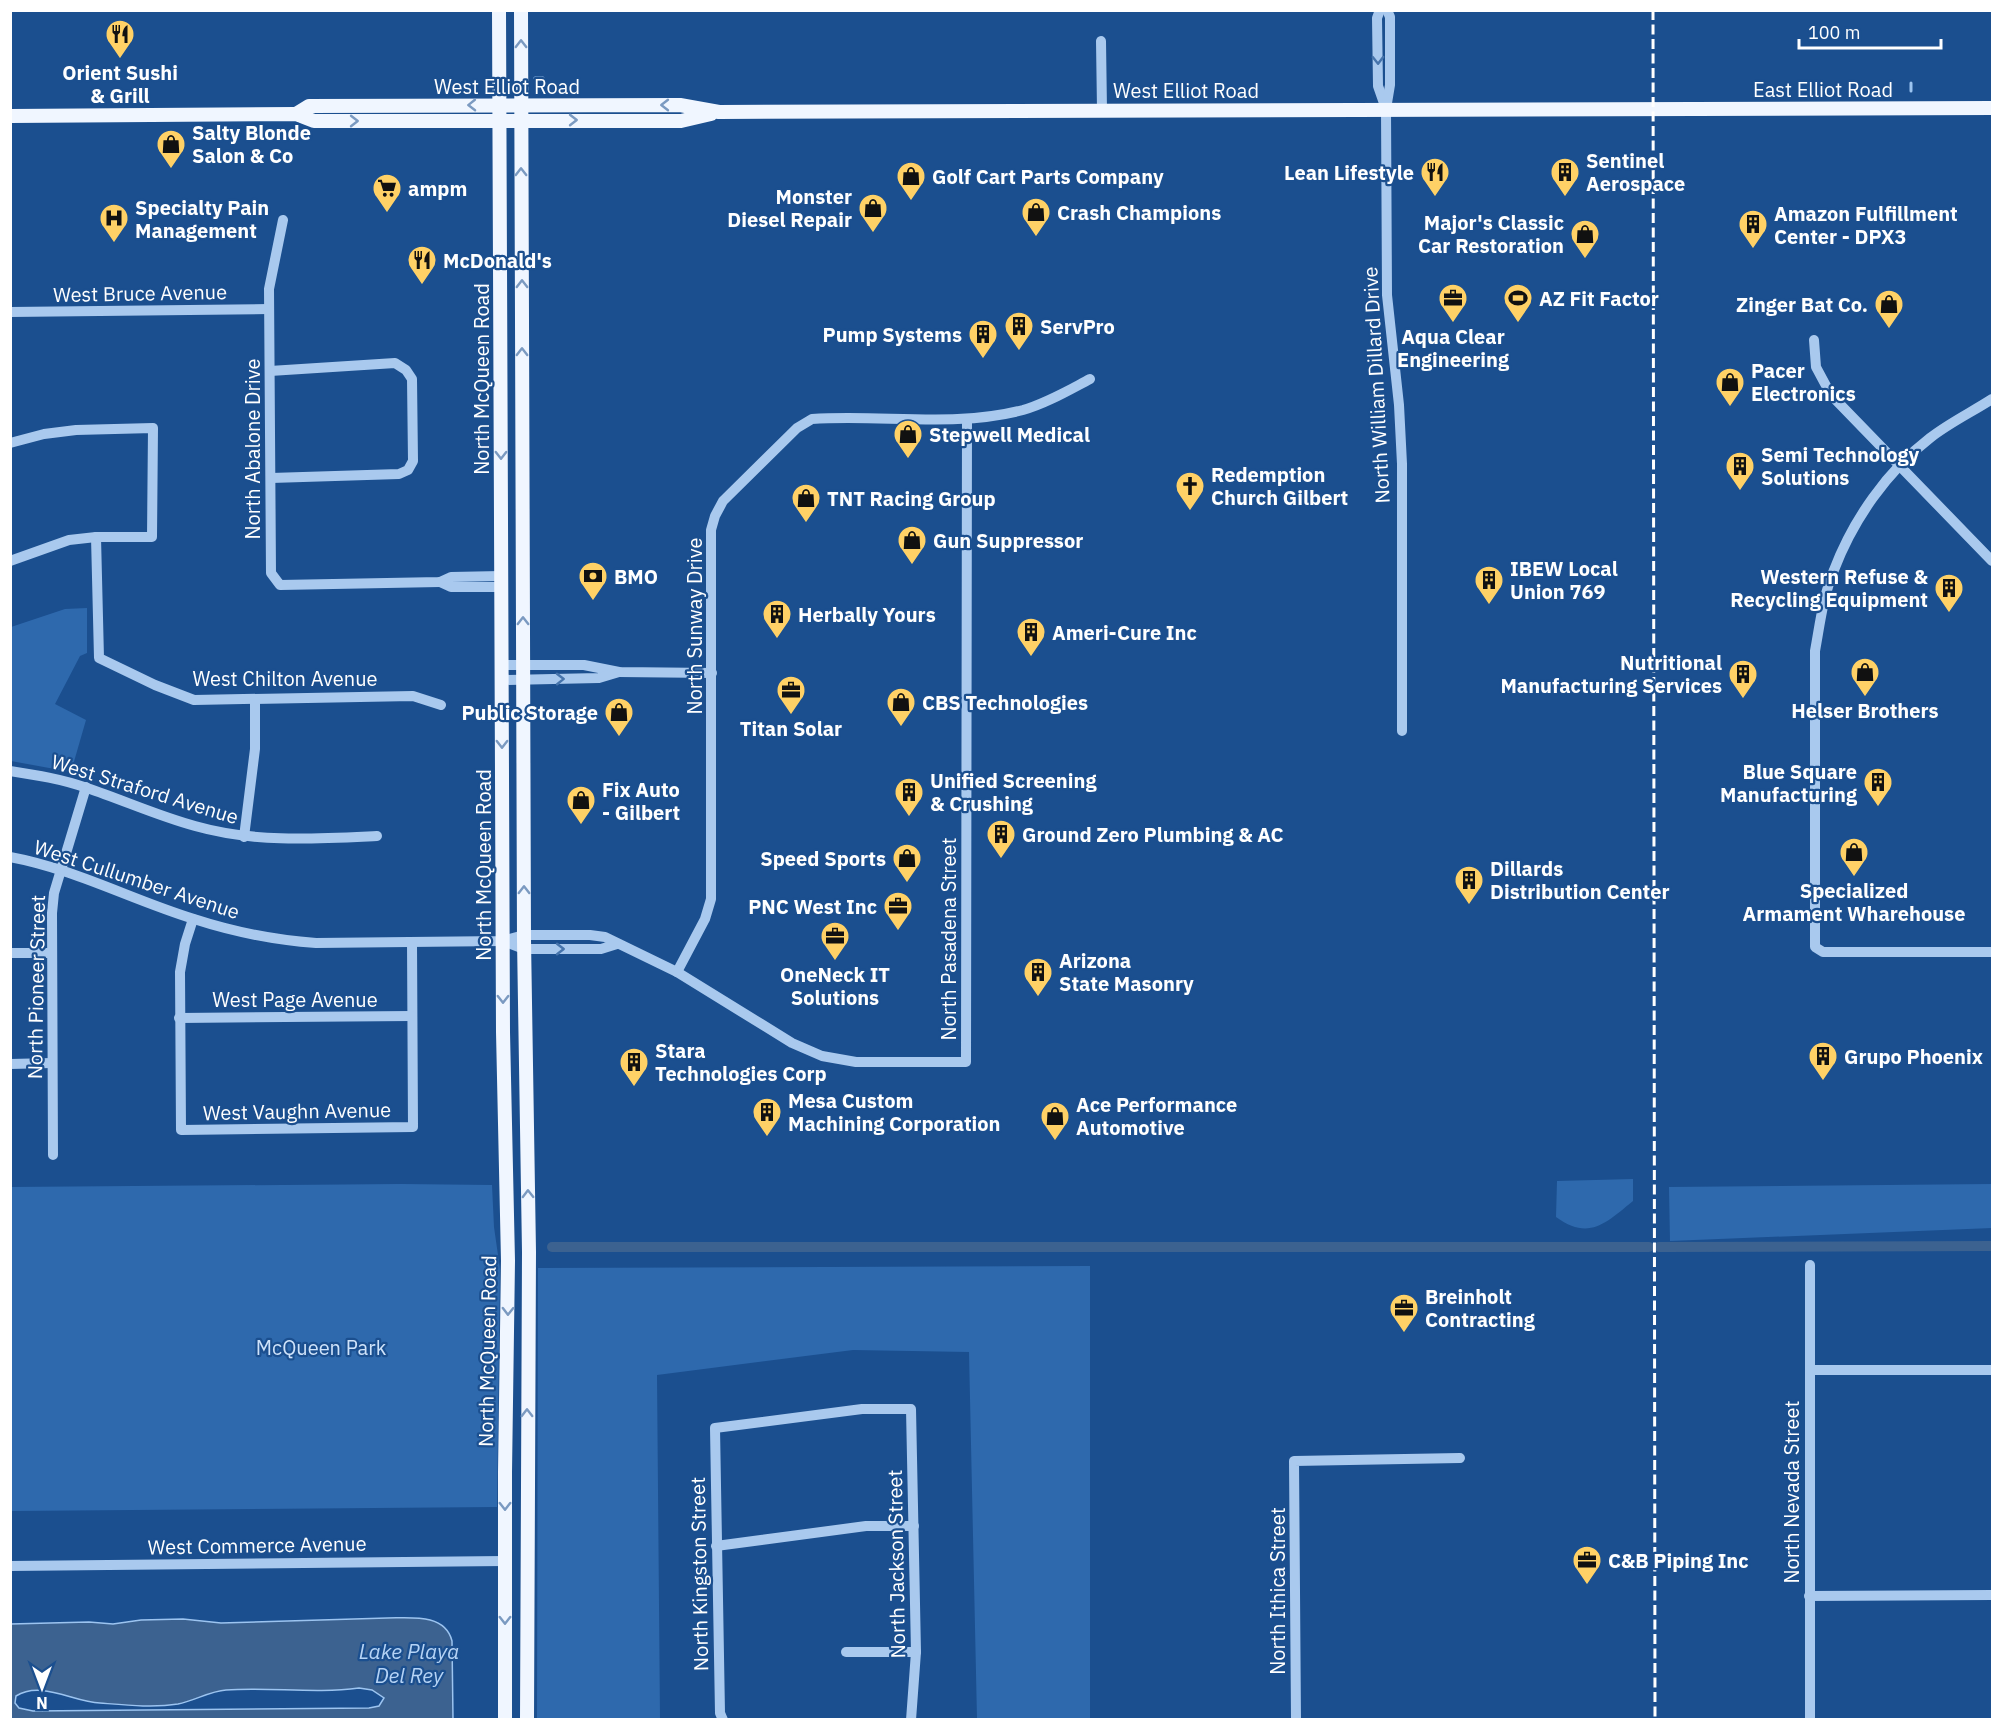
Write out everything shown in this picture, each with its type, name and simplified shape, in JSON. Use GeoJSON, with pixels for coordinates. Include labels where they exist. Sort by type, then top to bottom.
{"type":"FeatureCollection","features":[{"type":"Feature","properties":{"kind":"main road","name":"North McQueen Road"},"geometry":{"type":"LineString","coordinates":[[499,10],[501,665],[508,1252],[505,1472],[506,1719]]}},
{"type":"Feature","properties":{"kind":"main road","name":"North McQueen Road"},"geometry":{"type":"LineString","coordinates":[[520,10],[524,942],[529,1252],[527,1719]]}},
{"type":"Feature","properties":{"kind":"main road","name":"West Elliot Road"},"geometry":{"type":"LineString","coordinates":[[296,114],[309,106],[500,105],[680,105],[719,112],[1653,109]]}},
{"type":"Feature","properties":{"kind":"main road","name":"East Elliot Road"},"geometry":{"type":"LineString","coordinates":[[1653,109],[1992,108]]}},
{"type":"Feature","properties":{"kind":"main road","name":"West Elliot Road"},"geometry":{"type":"LineString","coordinates":[[10,116],[296,114],[314,121],[681,121],[719,112]]}},
{"type":"Feature","properties":{"kind":"main road"},"geometry":{"type":"LineString","coordinates":[[500,396],[522,397]]}},
{"type":"Feature","properties":{"kind":"main road"},"geometry":{"type":"LineString","coordinates":[[508,1252],[529,1252]]}},
{"type":"Feature","properties":{"kind":"main road"},"geometry":{"type":"LineString","coordinates":[[505,1472],[527,1472]]}},
{"type":"Feature","properties":{"kind":"street"},"geometry":{"type":"LineString","coordinates":[[1380,10],[1377,18],[1378,86],[1386,109]]}},
{"type":"Feature","properties":{"kind":"street"},"geometry":{"type":"LineString","coordinates":[[1386,109],[1390,85],[1390,17],[1387,10]]}},
{"type":"Feature","properties":{"kind":"street"},"geometry":{"type":"LineString","coordinates":[[1101,41],[1102,110]]}},
{"type":"Feature","properties":{"kind":"street","name":"North William Dillard Drive"},"geometry":{"type":"LineString","coordinates":[[1386,109],[1387,295],[1399,405],[1402,464],[1402,730]]}},
{"type":"Feature","properties":{"kind":"street","name":"North Abalone Drive"},"geometry":{"type":"LineString","coordinates":[[283,220],[269,290],[271,573],[280,585],[440,582],[451,577],[460,582],[501,581]]}},
{"type":"Feature","properties":{"kind":"street","name":"West Bruce Avenue"},"geometry":{"type":"LineString","coordinates":[[10,312],[269,309]]}},
{"type":"Feature","properties":{"kind":"street"},"geometry":{"type":"LineString","coordinates":[[1814,340],[1816,367],[1831,395],[1992,561]]}},
{"type":"Feature","properties":{"kind":"street"},"geometry":{"type":"LineString","coordinates":[[270,371],[395,363],[406,369],[412,379],[413,461],[408,470],[399,474],[271,478]]}},
{"type":"Feature","properties":{"kind":"street","name":"North Sunway Drive"},"geometry":{"type":"LineString","coordinates":[[677,972],[705,919],[711,899],[711,530],[723,501],[797,428],[812,419],[967,419],[1023,410],[1051,400],[1090,379]]}},
{"type":"Feature","properties":{"kind":"street"},"geometry":{"type":"LineString","coordinates":[[1992,399],[1930,438],[1900,466],[1872,499],[1850,534],[1833,572],[1821,611],[1815,651],[1815,947],[1823,952],[1992,952]]}},
{"type":"Feature","properties":{"kind":"street","name":"North Pasadena Street"},"geometry":{"type":"LineString","coordinates":[[677,972],[792,1043],[822,1056],[856,1062],[966,1062],[967,419]]}},
{"type":"Feature","properties":{"kind":"street"},"geometry":{"type":"LineString","coordinates":[[10,443],[44,434],[76,430],[153,428],[152,537],[96,537],[69,540],[10,561]]}},
{"type":"Feature","properties":{"kind":"street","name":"West Chilton Avenue"},"geometry":{"type":"LineString","coordinates":[[96,537],[99,658],[154,685],[194,700],[413,696],[441,705]]}},
{"type":"Feature","properties":{"kind":"street"},"geometry":{"type":"LineString","coordinates":[[501,665],[584,665],[619,672],[712,673]]}},
{"type":"Feature","properties":{"kind":"street"},"geometry":{"type":"LineString","coordinates":[[502,680],[599,678],[619,672]]}},
{"type":"Feature","properties":{"kind":"street"},"geometry":{"type":"LineString","coordinates":[[244,837],[255,749],[255,700]]}},
{"type":"Feature","properties":{"kind":"street","name":"West Straford Avenue"},"geometry":{"type":"LineString","coordinates":[[10,771],[86,787],[143,810],[195,827],[244,837],[295,840],[377,836]]}},
{"type":"Feature","properties":{"kind":"street","name":"North Pioneer Street"},"geometry":{"type":"LineString","coordinates":[[53,1155],[52,913],[54,893],[86,787]]}},
{"type":"Feature","properties":{"kind":"street","name":"West Cullumber Avenue"},"geometry":{"type":"LineString","coordinates":[[10,857],[62,869],[193,919],[234,931],[290,941],[316,943],[503,941]]}},
{"type":"Feature","properties":{"kind":"street"},"geometry":{"type":"LineString","coordinates":[[179,1018],[180,972],[185,944],[193,919]]}},
{"type":"Feature","properties":{"kind":"street"},"geometry":{"type":"LineString","coordinates":[[503,941],[601,949],[617,944],[677,972]]}},
{"type":"Feature","properties":{"kind":"street"},"geometry":{"type":"LineString","coordinates":[[412,942],[412,1016]]}},
{"type":"Feature","properties":{"kind":"street"},"geometry":{"type":"LineString","coordinates":[[10,953],[52,953]]}},
{"type":"Feature","properties":{"kind":"street","name":"West Page Avenue"},"geometry":{"type":"LineString","coordinates":[[179,1018],[412,1016]]}},
{"type":"Feature","properties":{"kind":"street","name":"West Vaughn Avenue"},"geometry":{"type":"LineString","coordinates":[[179,1018],[181,1130],[413,1127],[412,1016]]}},
{"type":"Feature","properties":{"kind":"street"},"geometry":{"type":"LineString","coordinates":[[10,1064],[52,1063]]}},
{"type":"Feature","properties":{"kind":"street","name":"North Nevada Street"},"geometry":{"type":"LineString","coordinates":[[1810,1265],[1810,1719]]}},
{"type":"Feature","properties":{"kind":"street"},"geometry":{"type":"LineString","coordinates":[[1810,1370],[1992,1370]]}},
{"type":"Feature","properties":{"kind":"street","name":"North Kingston Street"},"geometry":{"type":"LineString","coordinates":[[723,1719],[720,1713],[715,1428],[862,1409],[911,1409]]}},
{"type":"Feature","properties":{"kind":"street","name":"North Jackson Street"},"geometry":{"type":"LineString","coordinates":[[911,1409],[916,1652],[911,1719]]}},
{"type":"Feature","properties":{"kind":"street","name":"North Ithica Street"},"geometry":{"type":"LineString","coordinates":[[1296,1719],[1294,1461],[1460,1458]]}},
{"type":"Feature","properties":{"kind":"street"},"geometry":{"type":"LineString","coordinates":[[716,1546],[866,1526],[914,1526]]}},
{"type":"Feature","properties":{"kind":"street","name":"West Commerce Avenue"},"geometry":{"type":"LineString","coordinates":[[10,1566],[505,1561]]}},
{"type":"Feature","properties":{"kind":"street"},"geometry":{"type":"LineString","coordinates":[[1809,1596],[1992,1595]]}},
{"type":"Feature","properties":{"kind":"street"},"geometry":{"type":"LineString","coordinates":[[846,1652],[916,1652]]}},
{"type":"Feature","properties":{"kind":"green space"},"geometry":{"type":"Polygon","coordinates":[[[87,608],[87,653],[80,656],[55,704],[86,720],[71,772],[11,761],[11,627],[65,609],[87,608]]]}},
{"type":"Feature","properties":{"kind":"green space"},"geometry":{"type":"Polygon","coordinates":[[[1633,1179],[1633,1201],[1597,1226],[1578,1228],[1556,1217],[1557,1181],[1633,1179]]]}},
{"type":"Feature","properties":{"kind":"green space"},"geometry":{"type":"Polygon","coordinates":[[[1992,1184],[1992,1228],[1670,1241],[1669,1187],[1992,1184]]]}},
{"type":"Feature","properties":{"kind":"green space","name":"McQueen Park"},"geometry":{"type":"Polygon","coordinates":[[[492,1185],[494,1227],[500,1269],[497,1507],[11,1511],[11,1187],[492,1185]]]}},
{"type":"Feature","properties":{"kind":"green space"},"geometry":{"type":"Polygon","coordinates":[[[1090,1266],[1090,1719],[977,1719],[969,1352],[853,1350],[657,1375],[660,1719],[537,1719],[538,1268],[1090,1266]]]}},
{"type":"Feature","properties":{"kind":"water","name":"Lake Playa Del Rey"},"geometry":{"type":"Polygon","coordinates":[[[406,1618],[434,1621],[448,1632],[452,1641],[453,1719],[11,1719],[11,1624],[89,1622],[113,1624],[141,1620],[183,1619],[221,1623],[406,1618]],[[359,1688],[226,1690],[178,1704],[149,1706],[90,1702],[36,1690],[16,1696],[15,1703],[19,1708],[33,1711],[369,1708],[379,1706],[384,1698],[372,1690],[359,1688]]]}},
{"type":"Feature","properties":{"kind":"waterway"},"geometry":{"type":"LineString","coordinates":[[535,78],[543,78]]}},
{"type":"Feature","properties":{"kind":"waterway"},"geometry":{"type":"LineString","coordinates":[[1911,83],[1911,91]]}},
{"type":"Feature","properties":{"kind":"waterway"},"geometry":{"type":"LineString","coordinates":[[1659,1247],[1992,1246]]}},
{"type":"Feature","properties":{"kind":"waterway"},"geometry":{"type":"LineString","coordinates":[[552,1247],[1649,1247]]}},
{"type":"Feature","properties":{"kind":"railway"},"geometry":{"type":"LineString","coordinates":[[1653,10],[1655,1720]]}},
{"type":"Feature","properties":{"kind":"place","name":"Orient Sushi & Grill"},"geometry":{"type":"Point","coordinates":[120,60]}},
{"type":"Feature","properties":{"kind":"place","name":"Salty Blonde Salon & Co"},"geometry":{"type":"Point","coordinates":[171,170]}},
{"type":"Feature","properties":{"kind":"place","name":"Lean Lifestyle"},"geometry":{"type":"Point","coordinates":[1435,198]}},
{"type":"Feature","properties":{"kind":"place","name":"Sentinel Aerospace"},"geometry":{"type":"Point","coordinates":[1565,198]}},
{"type":"Feature","properties":{"kind":"place","name":"Golf Cart Parts Company"},"geometry":{"type":"Point","coordinates":[911,202]}},
{"type":"Feature","properties":{"kind":"place","name":"ampm"},"geometry":{"type":"Point","coordinates":[387,214]}},
{"type":"Feature","properties":{"kind":"place","name":"Monster Diesel Repair"},"geometry":{"type":"Point","coordinates":[873,234]}},
{"type":"Feature","properties":{"kind":"place","name":"Crash Champions"},"geometry":{"type":"Point","coordinates":[1036,238]}},
{"type":"Feature","properties":{"kind":"place","name":"Specialty Pain Management"},"geometry":{"type":"Point","coordinates":[114,244]}},
{"type":"Feature","properties":{"kind":"place","name":"Amazon Fulfillment Center - DPX3"},"geometry":{"type":"Point","coordinates":[1753,250]}},
{"type":"Feature","properties":{"kind":"place","name":"Major's Classic Car Restoration"},"geometry":{"type":"Point","coordinates":[1585,260]}},
{"type":"Feature","properties":{"kind":"place","name":"McDonald's"},"geometry":{"type":"Point","coordinates":[422,286]}},
{"type":"Feature","properties":{"kind":"place","name":"Aqua Clear Engineering"},"geometry":{"type":"Point","coordinates":[1453,324]}},
{"type":"Feature","properties":{"kind":"place","name":"AZ Fit Factor"},"geometry":{"type":"Point","coordinates":[1518,324]}},
{"type":"Feature","properties":{"kind":"place","name":"Zinger Bat Co."},"geometry":{"type":"Point","coordinates":[1889,330]}},
{"type":"Feature","properties":{"kind":"place","name":"ServPro"},"geometry":{"type":"Point","coordinates":[1019,352]}},
{"type":"Feature","properties":{"kind":"place","name":"Pump Systems"},"geometry":{"type":"Point","coordinates":[983,360]}},
{"type":"Feature","properties":{"kind":"place","name":"Pacer Electronics"},"geometry":{"type":"Point","coordinates":[1730,408]}},
{"type":"Feature","properties":{"kind":"place","name":"Stepwell Medical"},"geometry":{"type":"Point","coordinates":[908,460]}},
{"type":"Feature","properties":{"kind":"place","name":"Semi Technology Solutions"},"geometry":{"type":"Point","coordinates":[1740,492]}},
{"type":"Feature","properties":{"kind":"place","name":"Redemption Church Gilbert"},"geometry":{"type":"Point","coordinates":[1190,512]}},
{"type":"Feature","properties":{"kind":"place","name":"TNT Racing Group"},"geometry":{"type":"Point","coordinates":[806,524]}},
{"type":"Feature","properties":{"kind":"place","name":"Gun Suppressor"},"geometry":{"type":"Point","coordinates":[912,566]}},
{"type":"Feature","properties":{"kind":"place","name":"BMO"},"geometry":{"type":"Point","coordinates":[593,602]}},
{"type":"Feature","properties":{"kind":"place","name":"IBEW Local Union 769"},"geometry":{"type":"Point","coordinates":[1489,606]}},
{"type":"Feature","properties":{"kind":"place","name":"Western Refuse & Recycling Equipment"},"geometry":{"type":"Point","coordinates":[1949,614]}},
{"type":"Feature","properties":{"kind":"place","name":"Herbally Yours"},"geometry":{"type":"Point","coordinates":[777,640]}},
{"type":"Feature","properties":{"kind":"place","name":"Ameri-Cure Inc"},"geometry":{"type":"Point","coordinates":[1031,658]}},
{"type":"Feature","properties":{"kind":"place","name":"Helser Brothers"},"geometry":{"type":"Point","coordinates":[1865,698]}},
{"type":"Feature","properties":{"kind":"place","name":"Nutritional Manufacturing Services"},"geometry":{"type":"Point","coordinates":[1743,700]}},
{"type":"Feature","properties":{"kind":"place","name":"Titan Solar"},"geometry":{"type":"Point","coordinates":[791,716]}},
{"type":"Feature","properties":{"kind":"place","name":"CBS Technologies"},"geometry":{"type":"Point","coordinates":[901,728]}},
{"type":"Feature","properties":{"kind":"place","name":"Public Storage"},"geometry":{"type":"Point","coordinates":[619,738]}},
{"type":"Feature","properties":{"kind":"place","name":"Blue Square Manufacturing"},"geometry":{"type":"Point","coordinates":[1878,808]}},
{"type":"Feature","properties":{"kind":"place","name":"Unified Screening & Crushing"},"geometry":{"type":"Point","coordinates":[909,818]}},
{"type":"Feature","properties":{"kind":"place","name":"Fix Auto - Gilbert"},"geometry":{"type":"Point","coordinates":[581,826]}},
{"type":"Feature","properties":{"kind":"place","name":"Ground Zero Plumbing & AC"},"geometry":{"type":"Point","coordinates":[1001,860]}},
{"type":"Feature","properties":{"kind":"place","name":"Specialized Armament Wharehouse"},"geometry":{"type":"Point","coordinates":[1854,878]}},
{"type":"Feature","properties":{"kind":"place","name":"Speed Sports"},"geometry":{"type":"Point","coordinates":[907,884]}},
{"type":"Feature","properties":{"kind":"place","name":"Dillards Distribution Center"},"geometry":{"type":"Point","coordinates":[1469,906]}},
{"type":"Feature","properties":{"kind":"place","name":"PNC West Inc"},"geometry":{"type":"Point","coordinates":[898,932]}},
{"type":"Feature","properties":{"kind":"place","name":"OneNeck IT Solutions"},"geometry":{"type":"Point","coordinates":[835,962]}},
{"type":"Feature","properties":{"kind":"place","name":"Arizona State Masonry"},"geometry":{"type":"Point","coordinates":[1038,998]}},
{"type":"Feature","properties":{"kind":"place","name":"Grupo Phoenix"},"geometry":{"type":"Point","coordinates":[1823,1082]}},
{"type":"Feature","properties":{"kind":"place","name":"Stara Technologies Corp"},"geometry":{"type":"Point","coordinates":[634,1088]}},
{"type":"Feature","properties":{"kind":"place","name":"Mesa Custom Machining Corporation"},"geometry":{"type":"Point","coordinates":[767,1138]}},
{"type":"Feature","properties":{"kind":"place","name":"Ace Performance Automotive"},"geometry":{"type":"Point","coordinates":[1055,1142]}},
{"type":"Feature","properties":{"kind":"place","name":"Breinholt Contracting"},"geometry":{"type":"Point","coordinates":[1404,1334]}},
{"type":"Feature","properties":{"kind":"place","name":"C&B Piping Inc"},"geometry":{"type":"Point","coordinates":[1587,1586]}}]}
